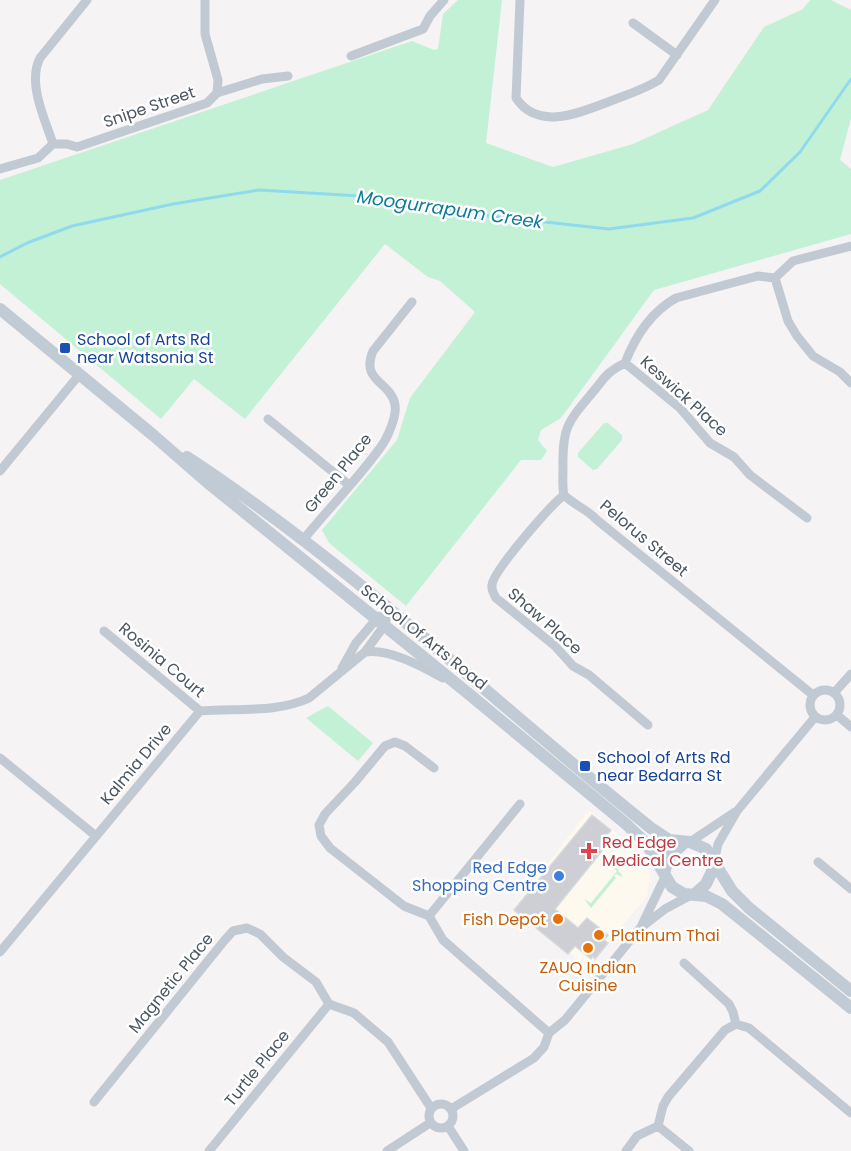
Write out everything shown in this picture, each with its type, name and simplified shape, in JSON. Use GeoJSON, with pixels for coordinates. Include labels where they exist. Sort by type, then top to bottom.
{"type":"FeatureCollection","features":[{"type":"Feature","properties":{"kind":"street"},"geometry":{"type":"LineString","coordinates":[[0,169],[38,158],[53,144],[34,82],[35,68],[40,58],[87,0]]}},
{"type":"Feature","properties":{"kind":"street","name":"Snipe Street"},"geometry":{"type":"LineString","coordinates":[[53,144],[77,147],[207,103],[218,93],[218,80],[205,33],[205,0]]}},
{"type":"Feature","properties":{"kind":"street"},"geometry":{"type":"LineString","coordinates":[[351,56],[423,29],[430,16],[444,0]]}},
{"type":"Feature","properties":{"kind":"street"},"geometry":{"type":"LineString","coordinates":[[520,0],[516,98],[522,107],[534,113],[556,117],[572,116],[659,80],[715,0]]}},
{"type":"Feature","properties":{"kind":"street"},"geometry":{"type":"LineString","coordinates":[[633,24],[677,55]]}},
{"type":"Feature","properties":{"kind":"street"},"geometry":{"type":"LineString","coordinates":[[218,93],[262,79],[288,76]]}},
{"type":"Feature","properties":{"kind":"street"},"geometry":{"type":"LineString","coordinates":[[564,495],[562,447],[567,427],[579,407],[602,379],[612,369],[625,363],[637,335],[664,305],[676,298],[758,276],[775,278],[794,261],[851,246]]}},
{"type":"Feature","properties":{"kind":"street"},"geometry":{"type":"LineString","coordinates":[[775,278],[788,321],[797,336],[813,357],[840,372],[851,383]]}},
{"type":"Feature","properties":{"kind":"street","name":"Green Place"},"geometry":{"type":"LineString","coordinates":[[303,540],[382,446],[396,406],[392,397],[369,370],[369,360],[373,351],[412,302]]}},
{"type":"Feature","properties":{"kind":"street","name":"School Of Arts Road"},"geometry":{"type":"LineString","coordinates":[[0,309],[153,435],[207,483],[464,690],[634,832],[651,850],[664,875]]}},
{"type":"Feature","properties":{"kind":"street","name":"Keswick Place"},"geometry":{"type":"LineString","coordinates":[[625,363],[680,408],[710,443],[734,457],[750,475],[807,518]]}},
{"type":"Feature","properties":{"kind":"street"},"geometry":{"type":"LineString","coordinates":[[0,471],[79,375]]}},
{"type":"Feature","properties":{"kind":"street"},"geometry":{"type":"LineString","coordinates":[[268,419],[349,485]]}},
{"type":"Feature","properties":{"kind":"street","name":"School Of Arts Road"},"geometry":{"type":"LineString","coordinates":[[153,435],[212,474],[303,540],[390,609],[651,828],[669,840],[687,843]]}},
{"type":"Feature","properties":{"kind":"street","name":"Pelorus Street"},"geometry":{"type":"LineString","coordinates":[[564,495],[572,503],[589,511],[597,520],[813,696]]}},
{"type":"Feature","properties":{"kind":"street","name":"Shaw Place"},"geometry":{"type":"LineString","coordinates":[[564,495],[554,503],[515,550],[494,577],[491,587],[496,598],[555,646],[573,666],[589,675],[648,725]]}},
{"type":"Feature","properties":{"kind":"street"},"geometry":{"type":"LineString","coordinates":[[200,711],[299,703],[325,687],[365,652],[390,609]]}},
{"type":"Feature","properties":{"kind":"street"},"geometry":{"type":"LineString","coordinates":[[339,673],[356,644],[380,623]]}},
{"type":"Feature","properties":{"kind":"street","name":"Rosinia Court"},"geometry":{"type":"LineString","coordinates":[[105,631],[200,711]]}},
{"type":"Feature","properties":{"kind":"street"},"geometry":{"type":"LineString","coordinates":[[365,652],[378,652],[413,663],[464,690]]}},
{"type":"Feature","properties":{"kind":"street"},"geometry":{"type":"LineString","coordinates":[[834,693],[851,674]]}},
{"type":"Feature","properties":{"kind":"street"},"geometry":{"type":"LineString","coordinates":[[821,690],[834,693],[840,701],[837,715],[829,720],[815,717],[810,710],[810,700],[813,696],[821,690]]}},
{"type":"Feature","properties":{"kind":"street","name":"Kalmia Drive"},"geometry":{"type":"LineString","coordinates":[[0,952],[200,711]]}},
{"type":"Feature","properties":{"kind":"street"},"geometry":{"type":"LineString","coordinates":[[837,715],[851,727]]}},
{"type":"Feature","properties":{"kind":"street"},"geometry":{"type":"LineString","coordinates":[[451,1109],[534,1058],[544,1047],[549,1033],[565,1020],[641,927],[665,909],[693,895],[706,884],[714,864],[718,844],[737,811],[815,717]]}},
{"type":"Feature","properties":{"kind":"street"},"geometry":{"type":"LineString","coordinates":[[434,768],[405,746],[395,742],[385,746],[356,782],[325,814],[319,825],[321,836],[330,848],[404,906],[429,916],[443,940],[549,1033]]}},
{"type":"Feature","properties":{"kind":"street"},"geometry":{"type":"LineString","coordinates":[[0,758],[96,836]]}},
{"type":"Feature","properties":{"kind":"street"},"geometry":{"type":"LineString","coordinates":[[429,916],[520,804]]}},
{"type":"Feature","properties":{"kind":"street"},"geometry":{"type":"LineString","coordinates":[[641,927],[669,858],[687,843],[737,811]]}},
{"type":"Feature","properties":{"kind":"street"},"geometry":{"type":"LineString","coordinates":[[687,843],[706,849],[732,891],[749,908],[851,991]]}},
{"type":"Feature","properties":{"kind":"street"},"geometry":{"type":"LineString","coordinates":[[818,862],[851,889]]}},
{"type":"Feature","properties":{"kind":"street"},"geometry":{"type":"LineString","coordinates":[[664,875],[677,891],[706,896],[722,904],[851,1008]]}},
{"type":"Feature","properties":{"kind":"street","name":"Magnetic Place"},"geometry":{"type":"LineString","coordinates":[[94,1102],[233,931],[247,928],[260,934],[283,957],[316,982],[328,1004]]}},
{"type":"Feature","properties":{"kind":"street"},"geometry":{"type":"LineString","coordinates":[[684,963],[729,1004],[736,1024]]}},
{"type":"Feature","properties":{"kind":"street"},"geometry":{"type":"LineString","coordinates":[[328,1004],[354,1013],[387,1042],[431,1108]]}},
{"type":"Feature","properties":{"kind":"street","name":"Turtle Place"},"geometry":{"type":"LineString","coordinates":[[209,1151],[328,1004]]}},
{"type":"Feature","properties":{"kind":"street"},"geometry":{"type":"LineString","coordinates":[[658,1126],[668,1097],[725,1030],[736,1024],[749,1028],[851,1113]]}},
{"type":"Feature","properties":{"kind":"street"},"geometry":{"type":"LineString","coordinates":[[440,1104],[451,1109],[452,1120],[448,1126],[439,1128],[430,1123],[428,1116],[431,1108],[440,1104]]}},
{"type":"Feature","properties":{"kind":"street"},"geometry":{"type":"LineString","coordinates":[[387,1151],[430,1123]]}},
{"type":"Feature","properties":{"kind":"street"},"geometry":{"type":"LineString","coordinates":[[448,1126],[464,1151]]}},
{"type":"Feature","properties":{"kind":"street"},"geometry":{"type":"LineString","coordinates":[[626,1151],[637,1136],[658,1126]]}},
{"type":"Feature","properties":{"kind":"street"},"geometry":{"type":"LineString","coordinates":[[658,1126],[689,1151]]}},
{"type":"Feature","properties":{"kind":"shaded area"},"geometry":{"type":"Polygon","coordinates":[[[589,810],[635,848],[649,871],[650,878],[647,896],[588,968],[513,908],[589,810]]]}},
{"type":"Feature","properties":{"kind":"green space"},"geometry":{"type":"Polygon","coordinates":[[[458,0],[502,0],[486,143],[553,167],[633,144],[708,110],[764,27],[803,9],[810,0],[831,0],[851,10],[851,118],[840,160],[851,169],[851,234],[654,290],[561,418],[541,430],[538,440],[547,451],[541,460],[521,460],[406,606],[329,543],[322,530],[397,440],[410,398],[475,312],[440,281],[428,277],[385,244],[245,419],[194,379],[161,419],[0,284],[0,180],[412,41],[434,50],[438,49],[443,14],[458,0]]]}},
{"type":"Feature","properties":{"kind":"green space"},"geometry":{"type":"Polygon","coordinates":[[[604,423],[608,423],[622,435],[622,440],[597,469],[593,470],[578,457],[578,453],[604,423]]]}},
{"type":"Feature","properties":{"kind":"green space"},"geometry":{"type":"Polygon","coordinates":[[[328,706],[373,743],[358,761],[306,718],[328,706]]]}},
{"type":"Feature","properties":{"kind":"green space"},"geometry":{"type":"Polygon","coordinates":[[[610,866],[615,866],[623,877],[616,874],[614,876],[616,878],[591,908],[584,899],[591,903],[617,871],[610,866]]]}},
{"type":"Feature","properties":{"kind":"building","name":"Red Edge Shopping Centre"},"geometry":{"type":"Polygon","coordinates":[[[592,815],[611,830],[600,844],[599,849],[602,851],[555,909],[578,928],[587,918],[608,935],[604,940],[608,943],[595,959],[593,956],[591,959],[575,946],[568,954],[514,910],[592,815]]]}},
{"type":"Feature","properties":{"kind":"waterway","name":"Moogurrapum Creek"},"geometry":{"type":"LineString","coordinates":[[0,257],[27,243],[72,226],[173,204],[259,190],[360,196],[489,216],[609,229],[693,218],[760,191],[800,152],[851,79]]}},
{"type":"Feature","properties":{"kind":"place","name":"School of Arts Rd near Watsonia St"},"geometry":{"type":"Point","coordinates":[65,348]}},
{"type":"Feature","properties":{"kind":"place","name":"School of Arts Rd near Bedarra St"},"geometry":{"type":"Point","coordinates":[585,766]}},
{"type":"Feature","properties":{"kind":"place","name":"Red Edge Medical Centre"},"geometry":{"type":"Point","coordinates":[589,851]}},
{"type":"Feature","properties":{"kind":"place","name":"Red Edge Shopping Centre"},"geometry":{"type":"Point","coordinates":[559,876]}},
{"type":"Feature","properties":{"kind":"place","name":"Fish Depot"},"geometry":{"type":"Point","coordinates":[558,919]}},
{"type":"Feature","properties":{"kind":"place","name":"Platinum Thai"},"geometry":{"type":"Point","coordinates":[599,935]}},
{"type":"Feature","properties":{"kind":"place","name":"ZAUQ Indian Cuisine"},"geometry":{"type":"Point","coordinates":[588,948]}}]}
